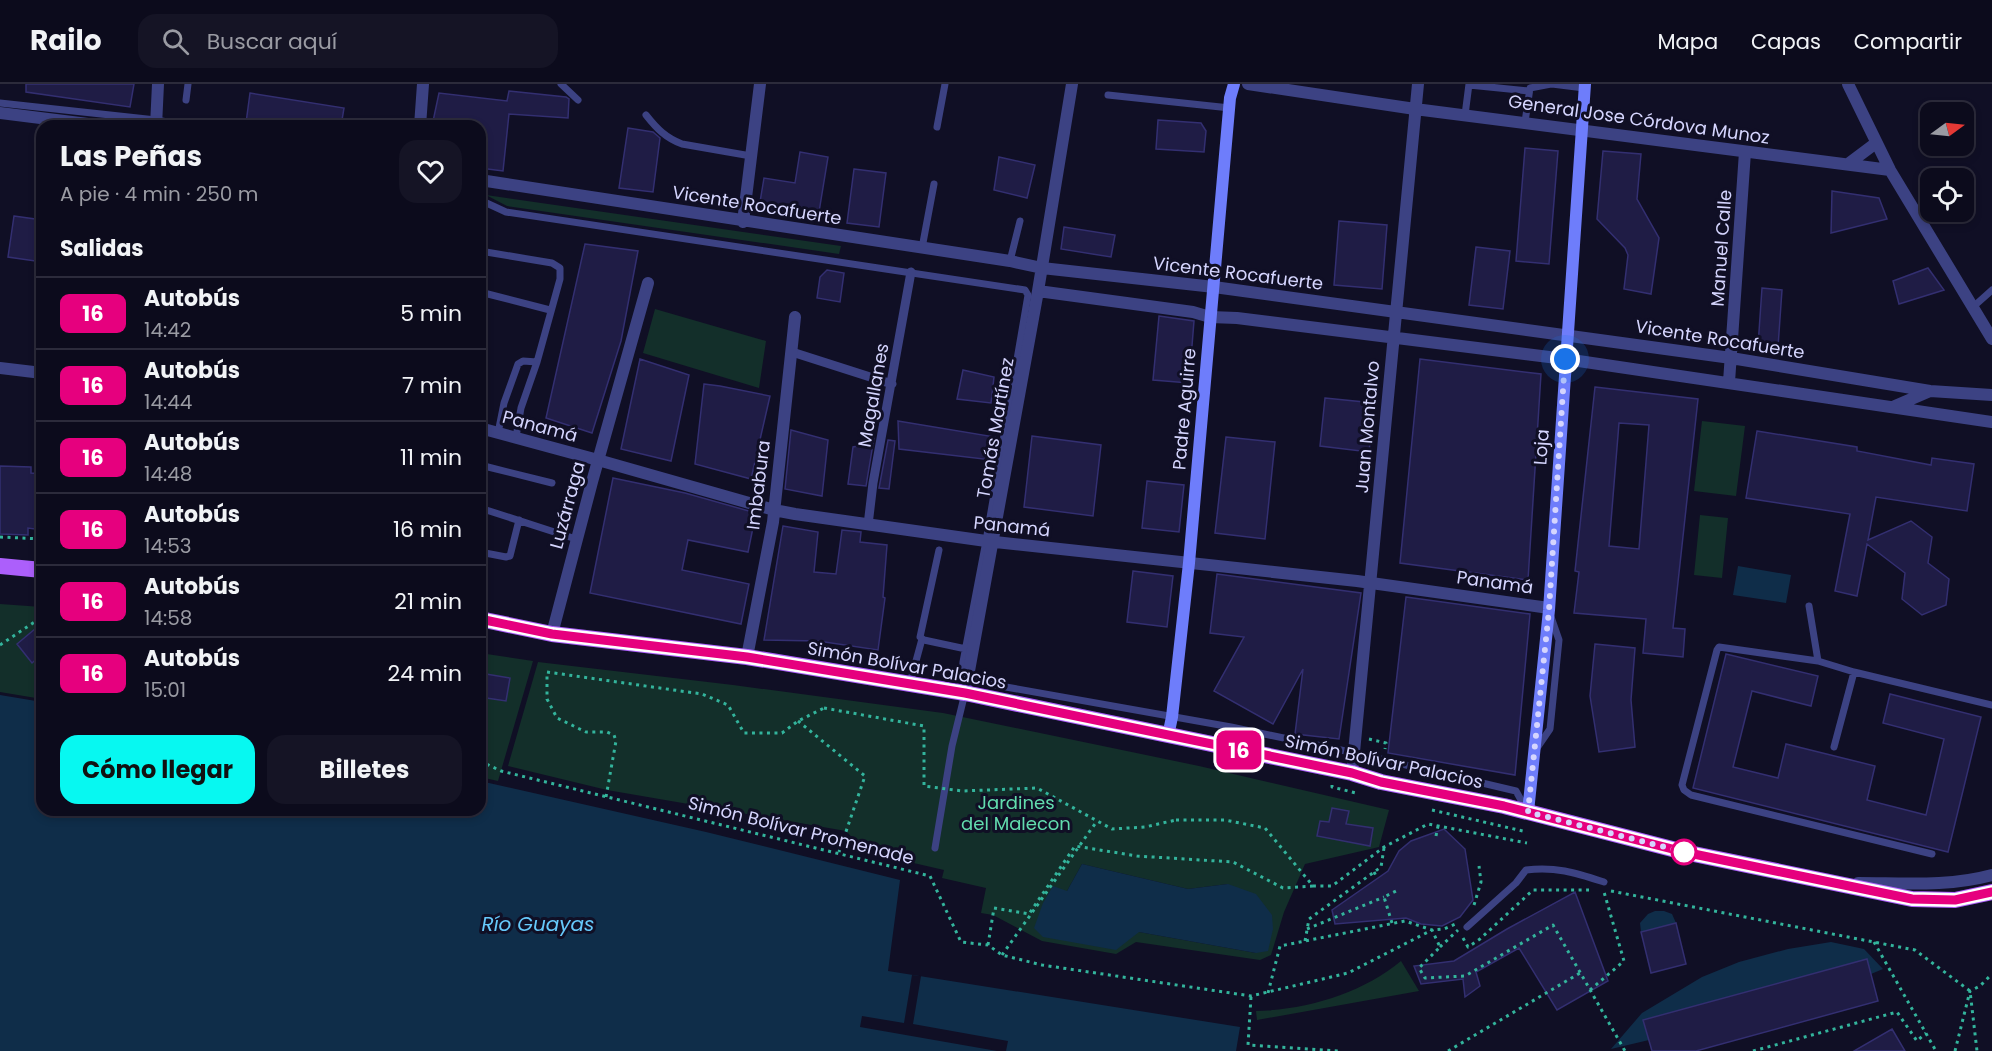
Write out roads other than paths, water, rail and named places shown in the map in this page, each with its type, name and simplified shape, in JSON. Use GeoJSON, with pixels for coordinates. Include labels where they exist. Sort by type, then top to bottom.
{"type":"FeatureCollection","features":[{"type":"Feature","properties":{"kind":"main road","name":"Padre Aguirre"},"geometry":{"type":"LineString","coordinates":[[1168,736],[1189,563],[1210,316],[1234,84]]}},
{"type":"Feature","properties":{"kind":"main road","name":"Loja"},"geometry":{"type":"LineString","coordinates":[[1528,812],[1549,609],[1585,86]]}},
{"type":"Feature","properties":{"kind":"main road"},"geometry":{"type":"LineString","coordinates":[[0,566],[36,569]]}},
{"type":"Feature","properties":{"kind":"main road","name":"Simón Bolívar Palacios"},"geometry":{"type":"LineString","coordinates":[[486,620],[552,634],[747,657],[910,684],[967,687],[1168,736],[1352,773],[1381,782],[1528,812],[1684,852],[1912,899],[1955,900],[1992,892]]}},
{"type":"Feature","properties":{"kind":"street"},"geometry":{"type":"LineString","coordinates":[[156,120],[158,84]]}},
{"type":"Feature","properties":{"kind":"street"},"geometry":{"type":"LineString","coordinates":[[420,120],[423,84]]}},
{"type":"Feature","properties":{"kind":"street"},"geometry":{"type":"LineString","coordinates":[[743,222],[760,84]]}},
{"type":"Feature","properties":{"kind":"street","name":"Tomás Martínez"},"geometry":{"type":"LineString","coordinates":[[967,687],[990,542],[1038,291],[1072,84]]}},
{"type":"Feature","properties":{"kind":"street","name":"General Jose Córdova Munoz"},"geometry":{"type":"LineString","coordinates":[[1248,84],[1415,109],[1890,170]]}},
{"type":"Feature","properties":{"kind":"street","name":"Juan Montalvo"},"geometry":{"type":"LineString","coordinates":[[1352,773],[1418,84]]}},
{"type":"Feature","properties":{"kind":"street"},"geometry":{"type":"LineString","coordinates":[[1848,84],[1890,170],[1992,339]]}},
{"type":"Feature","properties":{"kind":"street"},"geometry":{"type":"LineString","coordinates":[[0,113],[56,120]]}},
{"type":"Feature","properties":{"kind":"street"},"geometry":{"type":"LineString","coordinates":[[1848,164],[1876,142]]}},
{"type":"Feature","properties":{"kind":"street","name":"Manuel Calle"},"geometry":{"type":"LineString","coordinates":[[1729,382],[1745,152]]}},
{"type":"Feature","properties":{"kind":"street","name":"Vicente Rocafuerte"},"geometry":{"type":"LineString","coordinates":[[486,181],[1010,261],[1042,268],[1214,287],[1567,335],[1731,358],[1930,391],[1992,395]]}},
{"type":"Feature","properties":{"kind":"street","name":"Magallanes"},"geometry":{"type":"LineString","coordinates":[[868,525],[873,483],[911,272]]}},
{"type":"Feature","properties":{"kind":"street","name":"Luzárraga"},"geometry":{"type":"LineString","coordinates":[[552,634],[576,539],[648,283]]}},
{"type":"Feature","properties":{"kind":"street"},"geometry":{"type":"LineString","coordinates":[[1038,291],[1210,316],[1565,359],[1992,422]]}},
{"type":"Feature","properties":{"kind":"street","name":"Imbabura"},"geometry":{"type":"LineString","coordinates":[[747,657],[774,510],[795,317]]}},
{"type":"Feature","properties":{"kind":"street"},"geometry":{"type":"LineString","coordinates":[[792,352],[892,384]]}},
{"type":"Feature","properties":{"kind":"street"},"geometry":{"type":"LineString","coordinates":[[0,368],[36,372]]}},
{"type":"Feature","properties":{"kind":"street"},"geometry":{"type":"LineString","coordinates":[[1894,407],[1930,391]]}},
{"type":"Feature","properties":{"kind":"street","name":"Panamá"},"geometry":{"type":"LineString","coordinates":[[486,430],[774,510],[990,542],[1370,583],[1549,609]]}},
{"type":"Feature","properties":{"kind":"street"},"geometry":{"type":"LineString","coordinates":[[1836,883],[1917,884],[1972,880],[1992,875]]}},
{"type":"Feature","properties":{"kind":"lane"},"geometry":{"type":"LineString","coordinates":[[186,100],[188,84]]}},
{"type":"Feature","properties":{"kind":"lane"},"geometry":{"type":"LineString","coordinates":[[561,84],[578,100]]}},
{"type":"Feature","properties":{"kind":"lane"},"geometry":{"type":"LineString","coordinates":[[937,127],[945,84]]}},
{"type":"Feature","properties":{"kind":"lane"},"geometry":{"type":"LineString","coordinates":[[1525,122],[1528,91],[1532,87],[1551,84],[1585,86]]}},
{"type":"Feature","properties":{"kind":"lane"},"geometry":{"type":"LineString","coordinates":[[1465,115],[1469,85],[1528,91]]}},
{"type":"Feature","properties":{"kind":"lane"},"geometry":{"type":"LineString","coordinates":[[1108,95],[1230,108]]}},
{"type":"Feature","properties":{"kind":"lane"},"geometry":{"type":"LineString","coordinates":[[0,103],[133,120]]}},
{"type":"Feature","properties":{"kind":"lane"},"geometry":{"type":"LineString","coordinates":[[646,115],[658,130],[682,144],[751,156]]}},
{"type":"Feature","properties":{"kind":"lane"},"geometry":{"type":"LineString","coordinates":[[922,248],[934,184]]}},
{"type":"Feature","properties":{"kind":"lane"},"geometry":{"type":"LineString","coordinates":[[486,203],[506,212],[1025,290],[1028,295],[990,542],[962,675],[967,687],[1172,717],[1355,753],[1516,790],[1528,812]]}},
{"type":"Feature","properties":{"kind":"lane"},"geometry":{"type":"LineString","coordinates":[[1010,261],[1020,221]]}},
{"type":"Feature","properties":{"kind":"lane"},"geometry":{"type":"LineString","coordinates":[[486,252],[552,263],[560,268],[560,279],[537,362],[521,408],[516,437]]}},
{"type":"Feature","properties":{"kind":"lane"},"geometry":{"type":"LineString","coordinates":[[1973,307],[1992,290]]}},
{"type":"Feature","properties":{"kind":"lane"},"geometry":{"type":"LineString","coordinates":[[486,294],[550,310]]}},
{"type":"Feature","properties":{"kind":"lane"},"geometry":{"type":"LineString","coordinates":[[498,433],[504,403],[518,364],[523,361],[537,362]]}},
{"type":"Feature","properties":{"kind":"lane"},"geometry":{"type":"LineString","coordinates":[[486,466],[552,483]]}},
{"type":"Feature","properties":{"kind":"lane"},"geometry":{"type":"LineString","coordinates":[[486,510],[576,539]]}},
{"type":"Feature","properties":{"kind":"lane"},"geometry":{"type":"LineString","coordinates":[[486,553],[510,556],[519,520]]}},
{"type":"Feature","properties":{"kind":"lane"},"geometry":{"type":"LineString","coordinates":[[910,684],[922,639],[920,634],[939,550]]}},
{"type":"Feature","properties":{"kind":"lane"},"geometry":{"type":"LineString","coordinates":[[1809,606],[1818,661]]}},
{"type":"Feature","properties":{"kind":"lane"},"geometry":{"type":"LineString","coordinates":[[922,639],[966,649]]}},
{"type":"Feature","properties":{"kind":"lane"},"geometry":{"type":"LineString","coordinates":[[1932,854],[1691,795],[1684,790],[1682,785],[1717,650],[1719,647],[1818,661],[1854,672],[1992,705]]}},
{"type":"Feature","properties":{"kind":"lane"},"geometry":{"type":"LineString","coordinates":[[1834,747],[1854,672]]}},
{"type":"Feature","properties":{"kind":"lane","name":"Tomás Martínez"},"geometry":{"type":"LineString","coordinates":[[935,848],[952,746],[967,687]]}},
{"type":"Feature","properties":{"kind":"lane"},"geometry":{"type":"LineString","coordinates":[[1464,924],[1516,883],[1526,870],[1545,867],[1576,873],[1604,882]]}},
{"type":"Feature","properties":{"kind":"water"},"geometry":{"type":"Polygon","coordinates":[[[1738,566],[1791,575],[1786,603],[1733,595],[1738,566]]]}},
{"type":"Feature","properties":{"kind":"water","name":"Río Guayas"},"geometry":{"type":"Polygon","coordinates":[[[0,695],[36,701],[36,816],[486,816],[486,782],[706,832],[900,880],[888,971],[1240,1027],[1236,1051],[0,1051],[0,695]]]}},
{"type":"Feature","properties":{"kind":"water"},"geometry":{"type":"Polygon","coordinates":[[[1082,864],[1188,889],[1228,884],[1256,894],[1272,915],[1273,929],[1268,951],[1256,953],[1139,932],[1116,950],[1043,937],[1034,928],[1043,903],[1053,886],[1067,891],[1082,864]]]}},
{"type":"Feature","properties":{"kind":"water"},"geometry":{"type":"Polygon","coordinates":[[[1655,911],[1672,914],[1676,923],[1641,932],[1640,923],[1648,914],[1655,911]]]}},
{"type":"Feature","properties":{"kind":"water"},"geometry":{"type":"Polygon","coordinates":[[[1831,942],[1864,949],[1883,969],[1871,974],[1867,960],[1649,1040],[1611,1049],[1642,1013],[1702,977],[1739,962],[1788,949],[1831,942]]]}},
{"type":"Feature","properties":{"kind":"park label","name":"Jardines del Malecon"},"geometry":{"type":"Point","coordinates":[1016,812]}}]}
